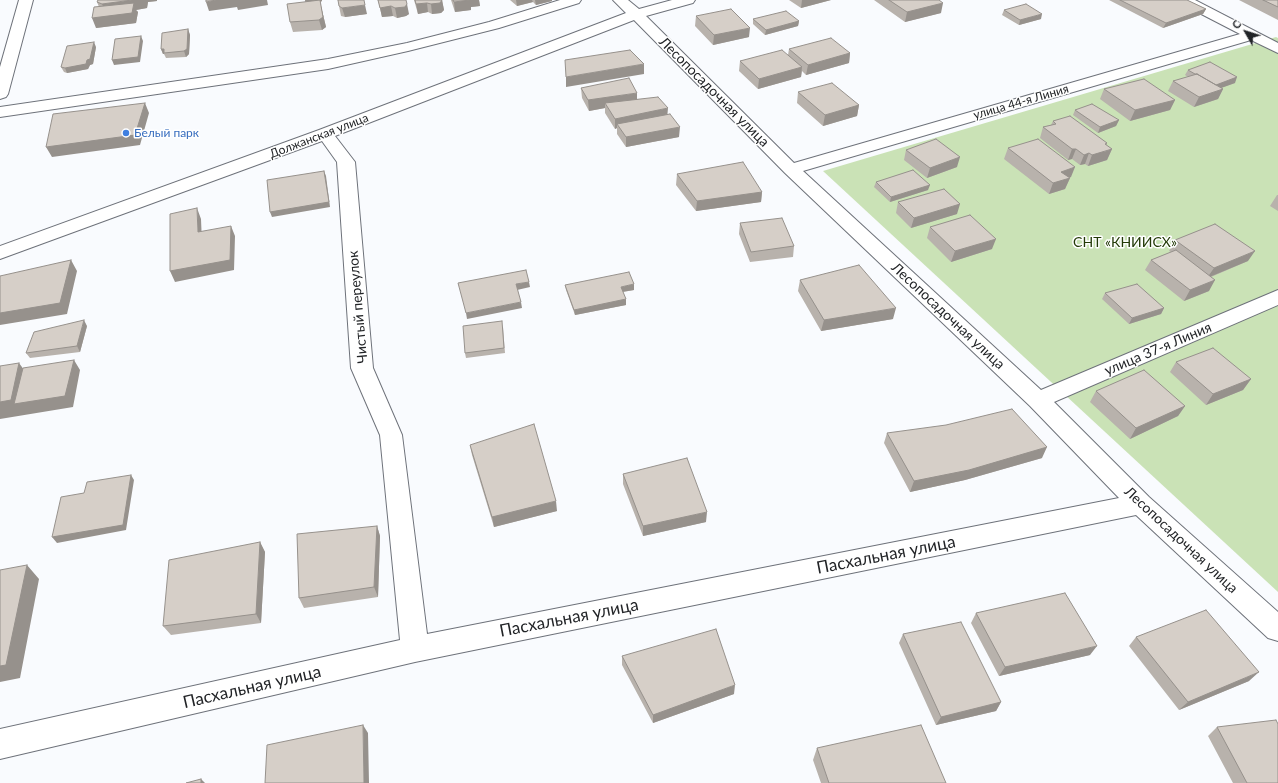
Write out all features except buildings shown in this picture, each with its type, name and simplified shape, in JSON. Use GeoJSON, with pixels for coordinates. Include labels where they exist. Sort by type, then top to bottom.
{"type":"FeatureCollection","features":[{"type":"Feature","properties":{"kind":"street"},"geometry":{"type":"LineString","coordinates":[[0,94],[26,0]]}},
{"type":"Feature","properties":{"kind":"street"},"geometry":{"type":"LineString","coordinates":[[0,112],[328,64],[408,47],[494,26],[574,0]]}},
{"type":"Feature","properties":{"kind":"street","name":"Лесопосадочная улица"},"geometry":{"type":"LineString","coordinates":[[620,0],[636,14],[791,169],[1038,400],[1140,504],[1278,629]]}},
{"type":"Feature","properties":{"kind":"street","name":"Должанская улица"},"geometry":{"type":"LineString","coordinates":[[0,253],[325,134],[636,14],[688,0]]}},
{"type":"Feature","properties":{"kind":"street"},"geometry":{"type":"LineString","coordinates":[[1185,0],[1250,36],[1278,49]]}},
{"type":"Feature","properties":{"kind":"street","name":"улица 44-я Линия"},"geometry":{"type":"LineString","coordinates":[[791,169],[1250,36]]}},
{"type":"Feature","properties":{"kind":"street","name":"Чистый переулок"},"geometry":{"type":"LineString","coordinates":[[325,134],[346,162],[362,368],[391,435],[415,649]]}},
{"type":"Feature","properties":{"kind":"street","name":"улица 37-я Линия"},"geometry":{"type":"LineString","coordinates":[[1038,400],[1278,298]]}},
{"type":"Feature","properties":{"kind":"street","name":"Пасхальная улица"},"geometry":{"type":"LineString","coordinates":[[0,744],[415,649],[1140,504]]}},
{"type":"Feature","properties":{"kind":"green space","name":"СНТ «КНИИСХ»"},"geometry":{"type":"Polygon","coordinates":[[[1276,37],[1278,38],[1278,592],[823,171],[1276,37]]]}},
{"type":"Feature","properties":{"kind":"place","name":"Белый парк"},"geometry":{"type":"Point","coordinates":[126,133]}}]}
